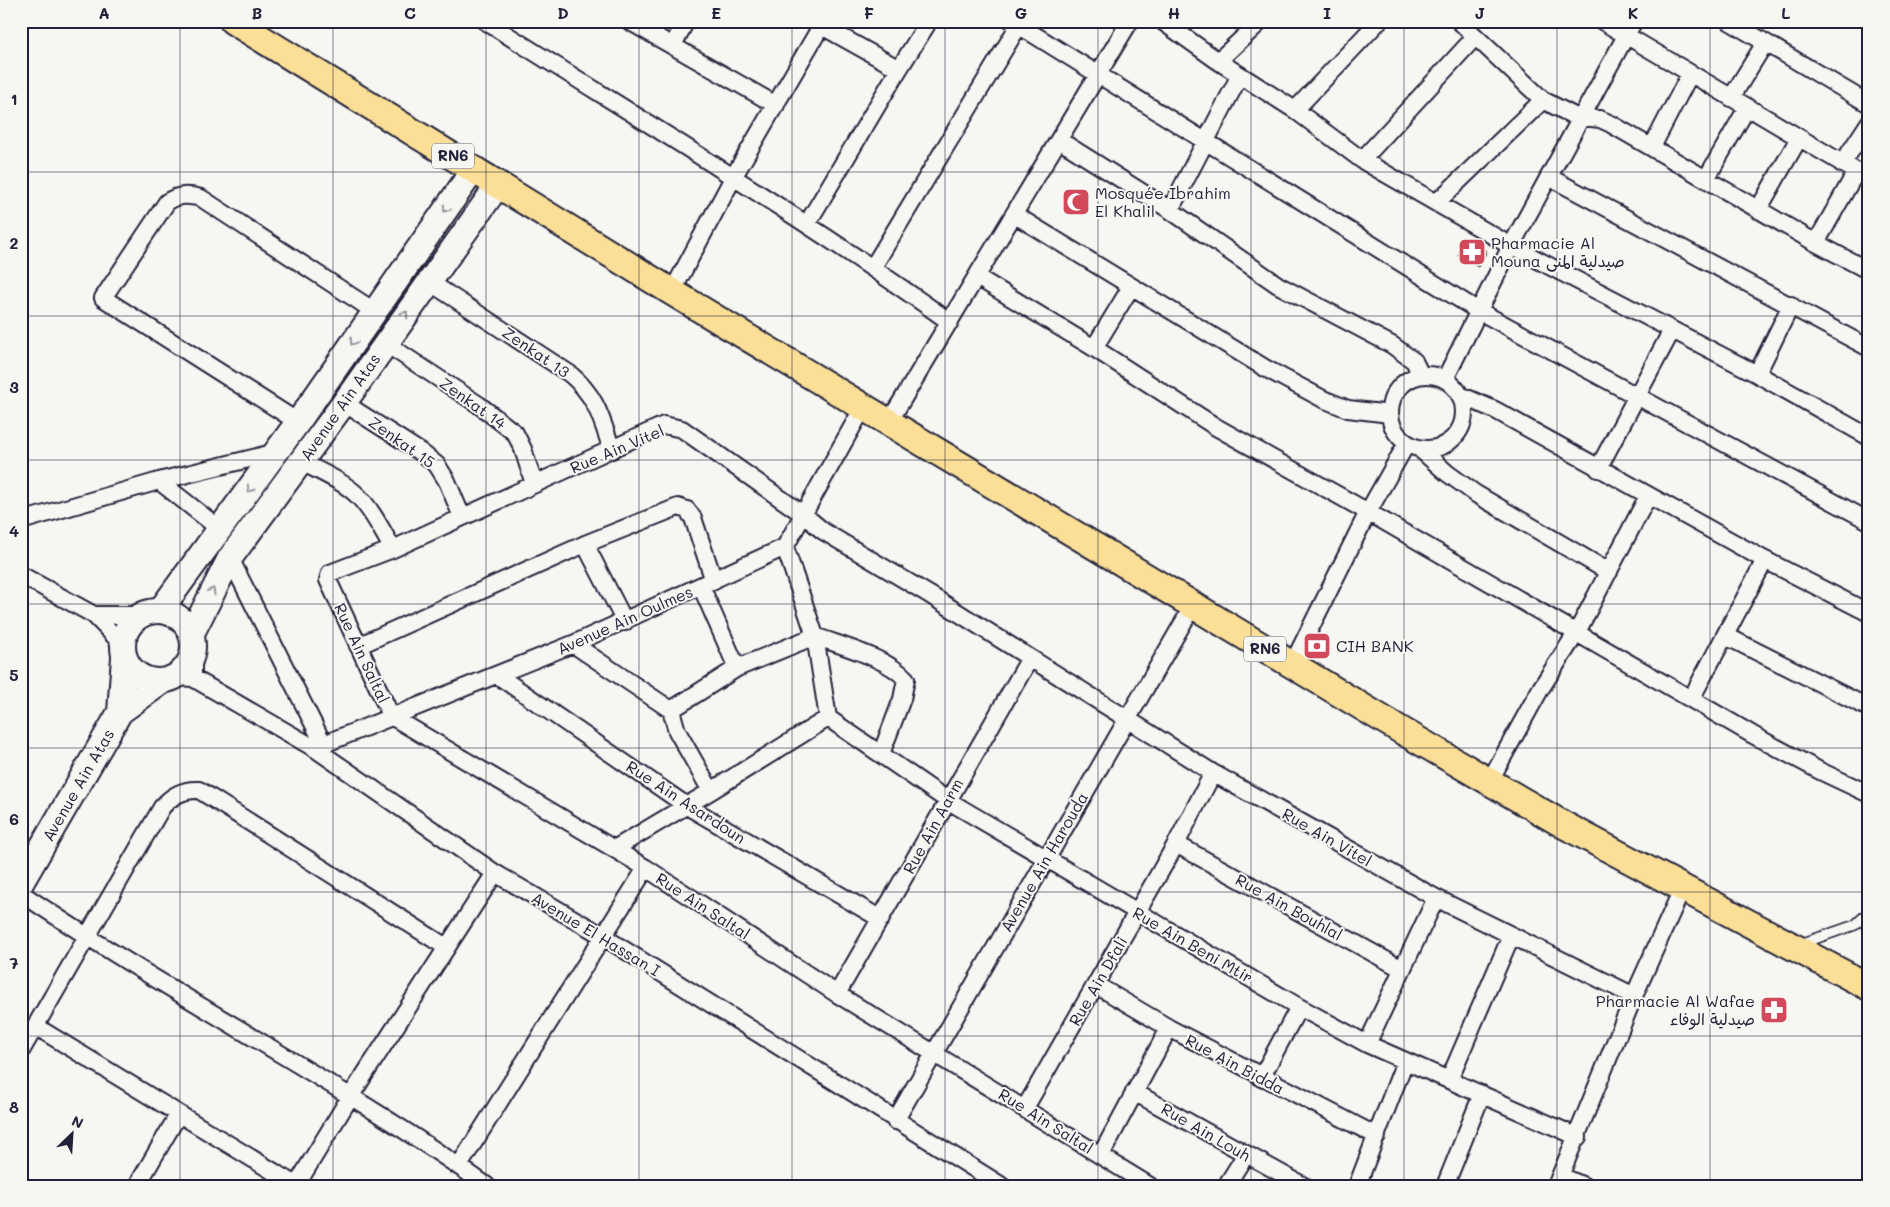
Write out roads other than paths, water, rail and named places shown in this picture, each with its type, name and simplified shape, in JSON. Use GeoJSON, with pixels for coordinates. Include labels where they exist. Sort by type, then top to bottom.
{"type":"FeatureCollection","features":[{"type":"Feature","properties":{"kind":"main road","name":"RN6"},"geometry":{"type":"LineString","coordinates":[[233,21],[672,292],[1489,782],[1869,987]]}},
{"type":"Feature","properties":{"kind":"street"},"geometry":{"type":"LineString","coordinates":[[485,21],[503,26],[873,267],[950,322]]}},
{"type":"Feature","properties":{"kind":"street"},"geometry":{"type":"LineString","coordinates":[[629,21],[776,105]]}},
{"type":"Feature","properties":{"kind":"street"},"geometry":{"type":"LineString","coordinates":[[672,45],[686,21]]}},
{"type":"Feature","properties":{"kind":"street"},"geometry":{"type":"LineString","coordinates":[[807,224],[929,21]]}},
{"type":"Feature","properties":{"kind":"street"},"geometry":{"type":"LineString","coordinates":[[889,422],[1130,21]]}},
{"type":"Feature","properties":{"kind":"street"},"geometry":{"type":"LineString","coordinates":[[1162,21],[1218,61],[1295,110],[1362,160],[1511,246],[1757,374],[1869,437]]}},
{"type":"Feature","properties":{"kind":"street"},"geometry":{"type":"LineString","coordinates":[[1218,61],[1260,21]]}},
{"type":"Feature","properties":{"kind":"street"},"geometry":{"type":"LineString","coordinates":[[1295,110],[1379,21]]}},
{"type":"Feature","properties":{"kind":"street"},"geometry":{"type":"LineString","coordinates":[[1459,21],[1543,100],[1564,112],[1581,117],[1600,119],[1652,147],[1816,243],[1869,271]]}},
{"type":"Feature","properties":{"kind":"street"},"geometry":{"type":"LineString","coordinates":[[1602,21],[1630,28],[1690,74],[1856,172]]}},
{"type":"Feature","properties":{"kind":"street"},"geometry":{"type":"LineString","coordinates":[[1729,21],[1869,104]]}},
{"type":"Feature","properties":{"kind":"street"},"geometry":{"type":"LineString","coordinates":[[672,292],[734,176],[776,105],[819,23],[899,69]]}},
{"type":"Feature","properties":{"kind":"street"},"geometry":{"type":"LineString","coordinates":[[873,267],[1015,23],[1477,310],[1637,398],[1869,521]]}},
{"type":"Feature","properties":{"kind":"street"},"geometry":{"type":"LineString","coordinates":[[1445,380],[1477,310],[1630,28]]}},
{"type":"Feature","properties":{"kind":"street"},"geometry":{"type":"LineString","coordinates":[[1362,160],[1475,37]]}},
{"type":"Feature","properties":{"kind":"street"},"geometry":{"type":"LineString","coordinates":[[1731,98],[1764,42]]}},
{"type":"Feature","properties":{"kind":"street"},"geometry":{"type":"LineString","coordinates":[[1652,147],[1690,74]]}},
{"type":"Feature","properties":{"kind":"street"},"geometry":{"type":"LineString","coordinates":[[1170,210],[1240,75]]}},
{"type":"Feature","properties":{"kind":"street"},"geometry":{"type":"LineString","coordinates":[[1436,203],[1543,100]]}},
{"type":"Feature","properties":{"kind":"street"},"geometry":{"type":"LineString","coordinates":[[1706,179],[1747,108]]}},
{"type":"Feature","properties":{"kind":"street"},"geometry":{"type":"LineString","coordinates":[[1816,243],[1856,172],[1869,123]]}},
{"type":"Feature","properties":{"kind":"street"},"geometry":{"type":"LineString","coordinates":[[1758,210],[1800,138]]}},
{"type":"Feature","properties":{"kind":"street"},"geometry":{"type":"LineString","coordinates":[[1058,140],[1170,210],[1278,285],[1405,354],[1414,361],[1421,375]]}},
{"type":"Feature","properties":{"kind":"street","name":"Avenue Ain Atas"},"geometry":{"type":"LineString","coordinates":[[165,612],[162,608],[277,452],[474,169]]}},
{"type":"Feature","properties":{"kind":"street"},"geometry":{"type":"LineString","coordinates":[[1549,177],[1869,348]]}},
{"type":"Feature","properties":{"kind":"street","name":"Avenue Ain Atas"},"geometry":{"type":"LineString","coordinates":[[192,641],[230,558],[344,404],[428,281],[498,185]]}},
{"type":"Feature","properties":{"kind":"street"},"geometry":{"type":"LineString","coordinates":[[298,422],[103,298],[167,202],[176,196],[190,195],[201,198],[374,311]]}},
{"type":"Feature","properties":{"kind":"street"},"geometry":{"type":"LineString","coordinates":[[1015,215],[1265,368],[1323,399],[1348,409],[1390,414]]}},
{"type":"Feature","properties":{"kind":"street"},"geometry":{"type":"LineString","coordinates":[[977,277],[1094,348],[1216,427],[1368,512],[1691,700],[1820,771],[1869,794]]}},
{"type":"Feature","properties":{"kind":"street","name":"Zenkat 13"},"geometry":{"type":"LineString","coordinates":[[428,281],[570,374],[585,387],[596,403],[612,450]]}},
{"type":"Feature","properties":{"kind":"street"},"geometry":{"type":"LineString","coordinates":[[1094,348],[1131,287]]}},
{"type":"Feature","properties":{"kind":"street"},"geometry":{"type":"LineString","coordinates":[[1757,374],[1791,305]]}},
{"type":"Feature","properties":{"kind":"street"},"geometry":{"type":"LineString","coordinates":[[1598,469],[1672,330]]}},
{"type":"Feature","properties":{"kind":"street","name":"Zenkat 14"},"geometry":{"type":"LineString","coordinates":[[386,343],[479,405],[515,433],[524,449],[534,484]]}},
{"type":"Feature","properties":{"kind":"street"},"geometry":{"type":"LineString","coordinates":[[1609,572],[1476,494],[1394,430],[1390,414],[1393,398],[1403,384],[1421,375],[1445,380],[1460,395],[1495,410],[1598,469],[1765,560],[1869,613]]}},
{"type":"Feature","properties":{"kind":"street"},"geometry":{"type":"LineString","coordinates":[[1414,446],[1437,448],[1452,440],[1461,427],[1464,411],[1460,395]]}},
{"type":"Feature","properties":{"kind":"street","name":"Zenkat 15"},"geometry":{"type":"LineString","coordinates":[[344,404],[422,453],[437,465],[447,481],[462,517]]}},
{"type":"Feature","properties":{"kind":"street"},"geometry":{"type":"LineString","coordinates":[[614,849],[712,791],[828,718],[814,636],[785,548],[864,406]]}},
{"type":"Feature","properties":{"kind":"street","name":"Rue Ain Vitel"},"geometry":{"type":"LineString","coordinates":[[333,570],[393,548],[664,425],[682,429],[804,515],[823,531],[930,595],[1213,773],[1436,898],[1634,996]]}},
{"type":"Feature","properties":{"kind":"street"},"geometry":{"type":"LineString","coordinates":[[1292,665],[1368,512],[1414,446]]}},
{"type":"Feature","properties":{"kind":"street"},"geometry":{"type":"LineString","coordinates":[[21,521],[159,480],[277,452]]}},
{"type":"Feature","properties":{"kind":"street"},"geometry":{"type":"LineString","coordinates":[[302,462],[347,487],[358,496],[368,508],[393,548]]}},
{"type":"Feature","properties":{"kind":"street"},"geometry":{"type":"LineString","coordinates":[[159,480],[221,530]]}},
{"type":"Feature","properties":{"kind":"street"},"geometry":{"type":"LineString","coordinates":[[1489,782],[1541,688],[1576,632],[1648,496]]}},
{"type":"Feature","properties":{"kind":"street"},"geometry":{"type":"LineString","coordinates":[[358,646],[585,544],[672,508],[683,508],[693,518],[707,584],[737,668]]}},
{"type":"Feature","properties":{"kind":"street"},"geometry":{"type":"LineString","coordinates":[[585,544],[625,622]]}},
{"type":"Feature","properties":{"kind":"street","name":"Avenue Ain Oulmes"},"geometry":{"type":"LineString","coordinates":[[319,747],[625,622],[785,548]]}},
{"type":"Feature","properties":{"kind":"street"},"geometry":{"type":"LineString","coordinates":[[230,558],[319,747]]}},
{"type":"Feature","properties":{"kind":"street"},"geometry":{"type":"LineString","coordinates":[[1691,700],[1765,560]]}},
{"type":"Feature","properties":{"kind":"street","name":"Rue Ain Saltal"},"geometry":{"type":"LineString","coordinates":[[333,570],[328,580],[392,716],[646,868],[837,994],[1150,1186]]}},
{"type":"Feature","properties":{"kind":"street"},"geometry":{"type":"LineString","coordinates":[[21,575],[94,615],[124,651],[136,673],[144,678],[177,678]]}},
{"type":"Feature","properties":{"kind":"street","name":"Avenue Ain Harouda"},"geometry":{"type":"LineString","coordinates":[[895,1121],[933,1052],[1194,604]]}},
{"type":"Feature","properties":{"kind":"street"},"geometry":{"type":"LineString","coordinates":[[94,615],[142,615],[153,611],[165,612],[176,616],[186,624],[192,641],[188,664],[177,678],[120,712]]}},
{"type":"Feature","properties":{"kind":"street"},"geometry":{"type":"LineString","coordinates":[[120,712],[124,651],[128,627],[142,615]]}},
{"type":"Feature","properties":{"kind":"street"},"geometry":{"type":"LineString","coordinates":[[671,710],[737,668],[814,636],[880,662],[894,669],[906,680],[904,693],[881,754]]}},
{"type":"Feature","properties":{"kind":"street"},"geometry":{"type":"LineString","coordinates":[[1726,636],[1869,708]]}},
{"type":"Feature","properties":{"kind":"street"},"geometry":{"type":"LineString","coordinates":[[573,644],[671,710],[677,731],[712,791]]}},
{"type":"Feature","properties":{"kind":"street","name":"Rue Ain Aarm"},"geometry":{"type":"LineString","coordinates":[[837,994],[1030,658]]}},
{"type":"Feature","properties":{"kind":"street","name":"Rue Ain Asardoun"},"geometry":{"type":"LineString","coordinates":[[497,675],[687,806],[881,919]]}},
{"type":"Feature","properties":{"kind":"street","name":"Avenue El Hassan I"},"geometry":{"type":"LineString","coordinates":[[177,678],[319,747],[495,873],[604,938],[1002,1186]]}},
{"type":"Feature","properties":{"kind":"street","name":"Avenue Ain Atas"},"geometry":{"type":"LineString","coordinates":[[21,883],[120,712]]}},
{"type":"Feature","properties":{"kind":"street","name":"Rue Ain Beni Mtir"},"geometry":{"type":"LineString","coordinates":[[828,718],[947,800],[1299,1007],[1367,1044],[1578,1137]]}},
{"type":"Feature","properties":{"kind":"street","name":"Rue Ain Dfali"},"geometry":{"type":"LineString","coordinates":[[1025,1108],[1176,844],[1213,773]]}},
{"type":"Feature","properties":{"kind":"street"},"geometry":{"type":"LineString","coordinates":[[21,1051],[162,807],[168,800],[188,789],[199,790],[446,947]]}},
{"type":"Feature","properties":{"kind":"street","name":"Rue Ain Bouhlal"},"geometry":{"type":"LineString","coordinates":[[1176,844],[1402,969]]}},
{"type":"Feature","properties":{"kind":"street"},"geometry":{"type":"LineString","coordinates":[[459,1166],[604,938],[646,868]]}},
{"type":"Feature","properties":{"kind":"street"},"geometry":{"type":"LineString","coordinates":[[35,1026],[297,1186],[350,1096],[495,873]]}},
{"type":"Feature","properties":{"kind":"street"},"geometry":{"type":"LineString","coordinates":[[1584,1186],[1558,1181],[1578,1137],[1634,996],[1683,887]]}},
{"type":"Feature","properties":{"kind":"street"},"geometry":{"type":"LineString","coordinates":[[21,893],[87,938],[350,1096],[487,1186]]}},
{"type":"Feature","properties":{"kind":"street"},"geometry":{"type":"LineString","coordinates":[[1367,1044],[1436,898]]}},
{"type":"Feature","properties":{"kind":"street"},"geometry":{"type":"LineString","coordinates":[[1448,1080],[1511,936]]}},
{"type":"Feature","properties":{"kind":"street","name":"Rue Ain Bidda"},"geometry":{"type":"LineString","coordinates":[[1096,985],[1261,1078],[1377,1136]]}},
{"type":"Feature","properties":{"kind":"street"},"geometry":{"type":"LineString","coordinates":[[1261,1078],[1299,1007]]}},
{"type":"Feature","properties":{"kind":"street"},"geometry":{"type":"LineString","coordinates":[[1101,1155],[1170,1028]]}},
{"type":"Feature","properties":{"kind":"street"},"geometry":{"type":"LineString","coordinates":[[1358,1186],[1405,1061]]}},
{"type":"Feature","properties":{"kind":"street","name":"Rue Ain Louh"},"geometry":{"type":"LineString","coordinates":[[1134,1092],[1304,1186]]}},
{"type":"Feature","properties":{"kind":"street"},"geometry":{"type":"LineString","coordinates":[[1445,1186],[1482,1094]]}},
{"type":"Feature","properties":{"kind":"street"},"geometry":{"type":"LineString","coordinates":[[137,1186],[178,1115]]}},
{"type":"Feature","properties":{"kind":"street"},"geometry":{"type":"LineString","coordinates":[[1226,1186],[1246,1154]]}},
{"type":"Feature","properties":{"kind":"lane"},"geometry":{"type":"LineString","coordinates":[[1793,946],[1855,925],[1869,912]]}},
{"type":"Feature","properties":{"kind":"place","name":"Mosquée Ibrahim El Khalil"},"geometry":{"type":"Point","coordinates":[1076,202]}},
{"type":"Feature","properties":{"kind":"place","name":"Pharmacie Al Mouna صيدلية المنى"},"geometry":{"type":"Point","coordinates":[1472,252]}},
{"type":"Feature","properties":{"kind":"place","name":"CIH BANK"},"geometry":{"type":"Point","coordinates":[1317,646]}},
{"type":"Feature","properties":{"kind":"place","name":"Pharmacie Al Wafae صيدلية الوفاء"},"geometry":{"type":"Point","coordinates":[1774,1010]}}]}
